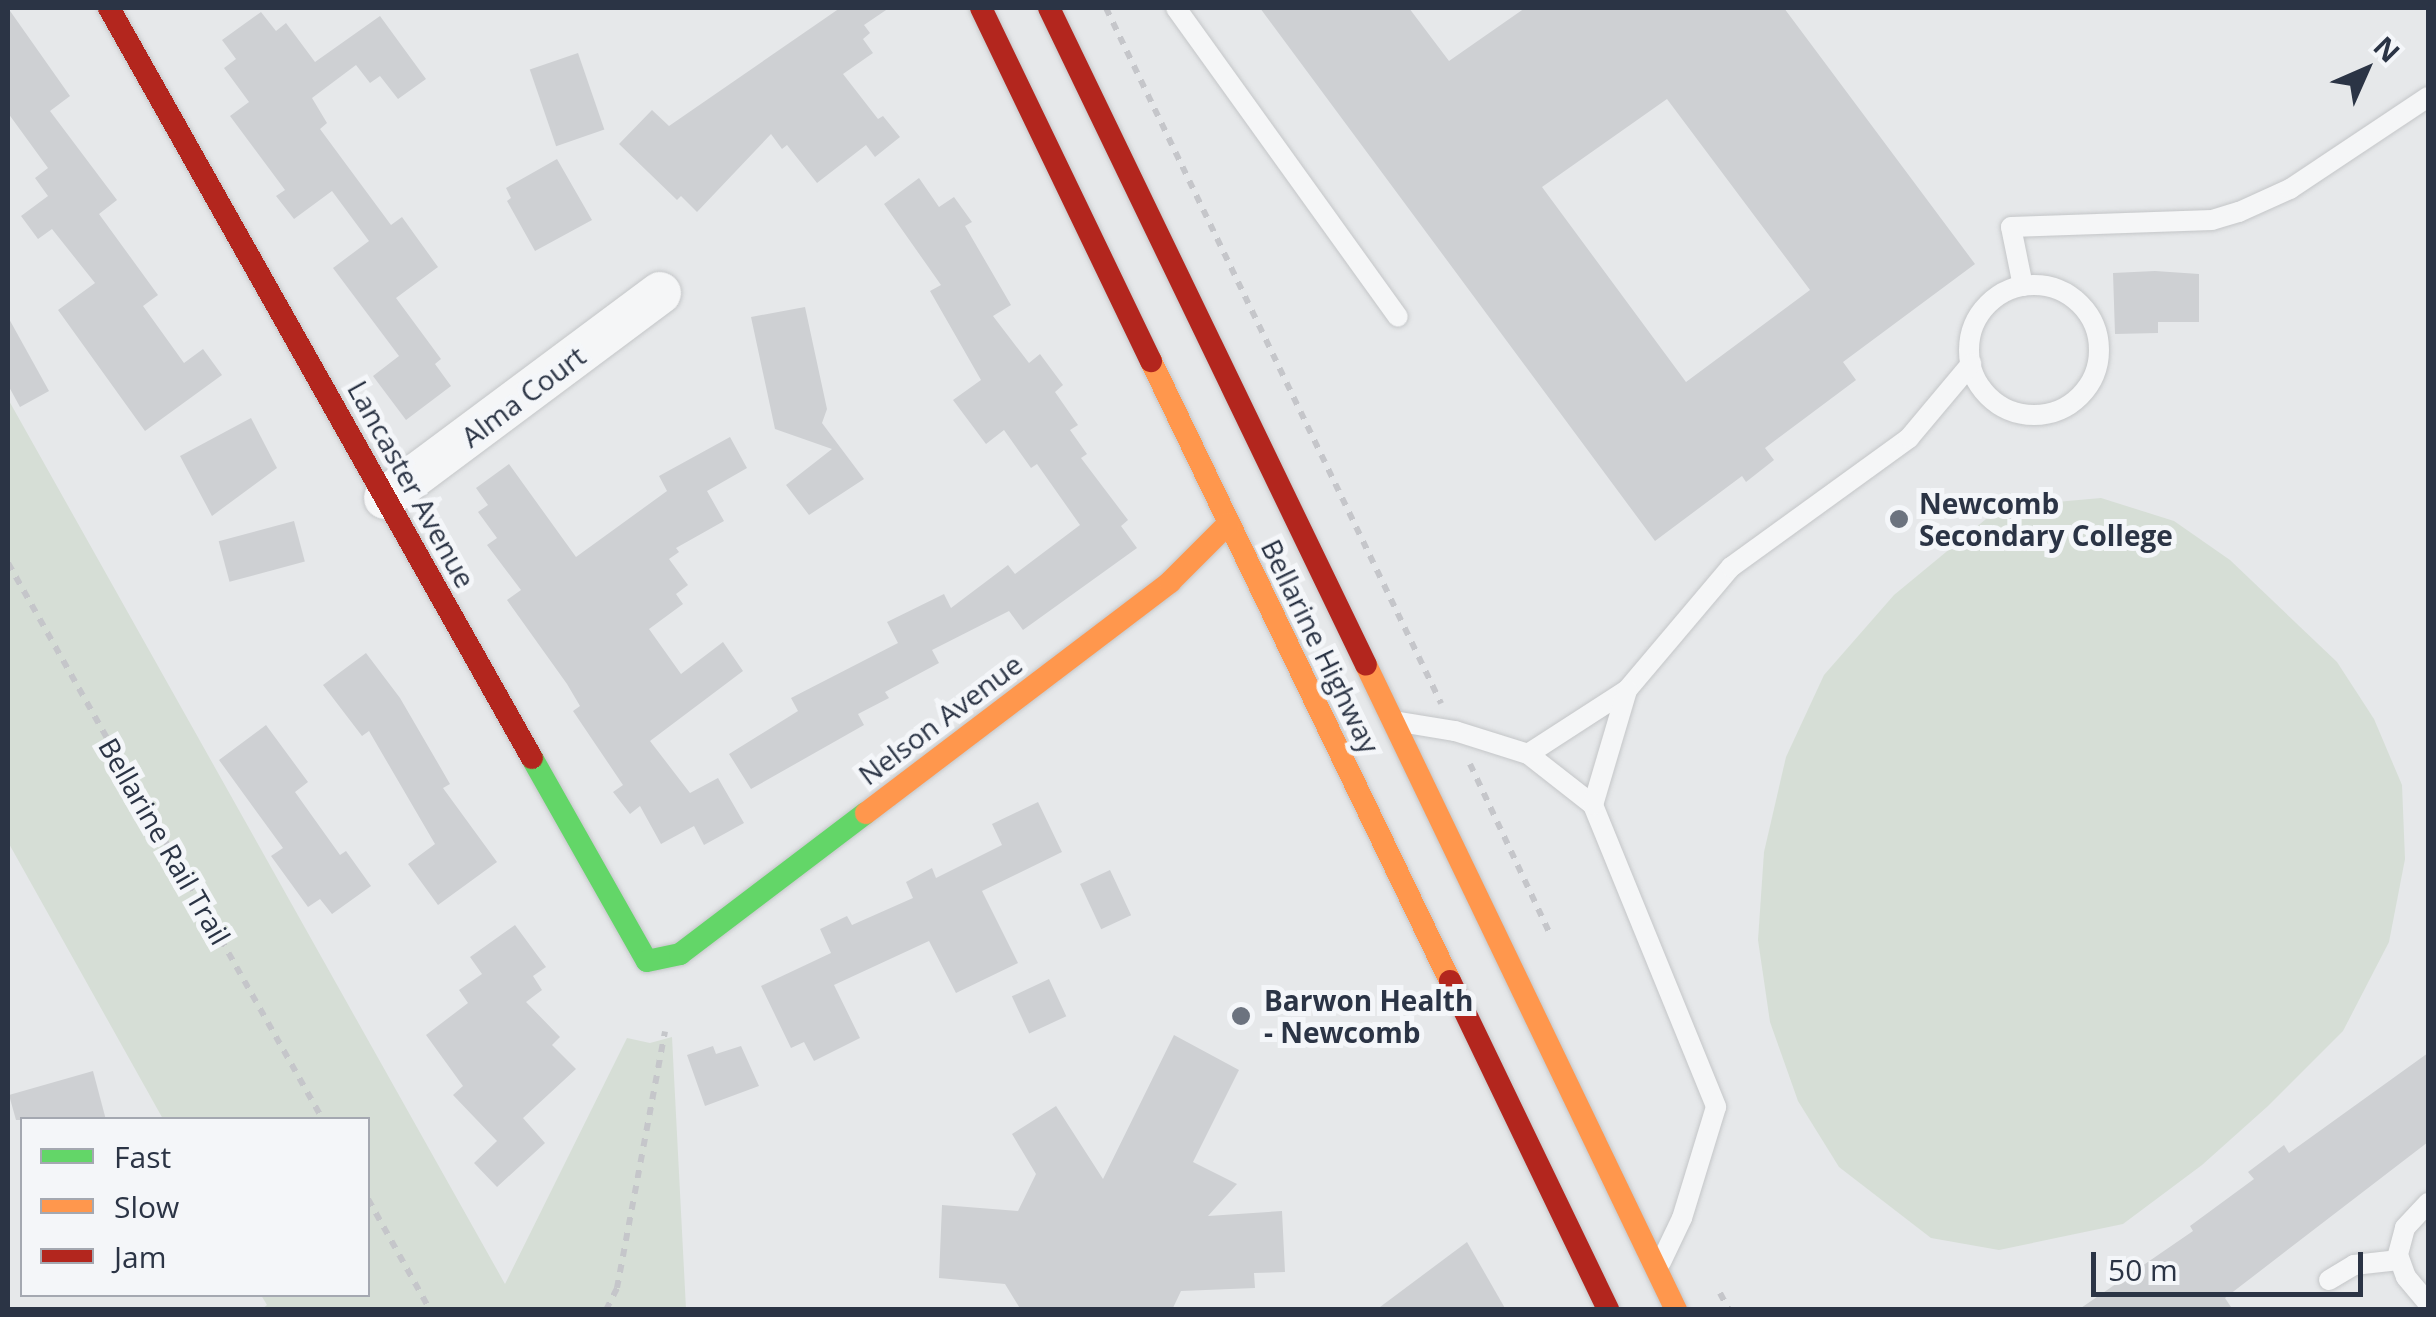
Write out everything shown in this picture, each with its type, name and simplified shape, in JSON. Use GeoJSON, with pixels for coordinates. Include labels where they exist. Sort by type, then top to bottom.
{"type":"FeatureCollection","features":[{"type":"Feature","properties":{"kind":"main road","name":"Bellarine Highway"},"geometry":{"type":"LineString","coordinates":[[981,8],[1608,1310]]}},
{"type":"Feature","properties":{"kind":"main road","name":"Bellarine Highway"},"geometry":{"type":"LineString","coordinates":[[1050,8],[1676,1310]]}},
{"type":"Feature","properties":{"kind":"main road","name":"Lancaster Avenue"},"geometry":{"type":"LineString","coordinates":[[123,13],[385,498],[648,961],[680,954]]}},
{"type":"Feature","properties":{"kind":"main road","name":"Nelson Avenue"},"geometry":{"type":"LineString","coordinates":[[680,954],[1170,582],[1229,523]]}},
{"type":"Feature","properties":{"kind":"street","name":"Alma Court"},"geometry":{"type":"LineString","coordinates":[[385,498],[660,293]]}},
{"type":"Feature","properties":{"kind":"lane"},"geometry":{"type":"LineString","coordinates":[[1176,8],[1398,317]]}},
{"type":"Feature","properties":{"kind":"lane"},"geometry":{"type":"LineString","coordinates":[[2023,286],[2010,227],[2205,220],[2239,212],[2290,189],[2428,97]]}},
{"type":"Feature","properties":{"kind":"lane"},"geometry":{"type":"LineString","coordinates":[[2023,286],[2056,289],[2089,316],[2099,342],[2090,383],[2072,404],[2032,416],[2006,409],[1986,395],[1971,364],[1970,338],[1979,315],[1996,297],[2023,286]]}},
{"type":"Feature","properties":{"kind":"lane"},"geometry":{"type":"LineString","coordinates":[[1528,754],[1627,690],[1731,567],[1909,438],[1971,364]]}},
{"type":"Feature","properties":{"kind":"lane"},"geometry":{"type":"LineString","coordinates":[[1593,805],[1627,690]]}},
{"type":"Feature","properties":{"kind":"lane"},"geometry":{"type":"LineString","coordinates":[[1393,721],[1454,731],[1528,754],[1593,805],[1716,1108],[1682,1218],[1657,1270]]}},
{"type":"Feature","properties":{"kind":"lane"},"geometry":{"type":"LineString","coordinates":[[2428,1203],[2404,1228],[2398,1260],[2406,1277],[2428,1303]]}},
{"type":"Feature","properties":{"kind":"lane"},"geometry":{"type":"LineString","coordinates":[[2329,1280],[2354,1265],[2398,1260]]}},
{"type":"Feature","properties":{"kind":"path"},"geometry":{"type":"LineString","coordinates":[[1106,8],[1556,947]]}},
{"type":"Feature","properties":{"kind":"path","name":"Bellarine Rail Trail"},"geometry":{"type":"LineString","coordinates":[[8,563],[321,1117]]}},
{"type":"Feature","properties":{"kind":"path"},"geometry":{"type":"LineString","coordinates":[[606,1310],[617,1288],[664,1031]]}},
{"type":"Feature","properties":{"kind":"path"},"geometry":{"type":"LineString","coordinates":[[370,1202],[430,1310]]}},
{"type":"Feature","properties":{"kind":"path"},"geometry":{"type":"LineString","coordinates":[[1713,1279],[1729,1310]]}},
{"type":"Feature","properties":{"kind":"shaded area"},"geometry":{"type":"Polygon","coordinates":[[[8,399],[505,1284],[627,1038],[650,1043],[672,1037],[686,1309],[262,1309],[267,1305],[262,1297],[370,1297],[370,1117],[162,1117],[8,842],[8,399]]]}},
{"type":"Feature","properties":{"kind":"shaded area"},"geometry":{"type":"Polygon","coordinates":[[[2101,498],[2174,521],[2230,560],[2337,662],[2374,719],[2402,785],[2405,859],[2389,942],[2343,1031],[2202,1165],[2123,1224],[1999,1250],[1931,1238],[1839,1167],[1798,1101],[1770,1022],[1758,940],[1764,852],[1786,757],[1824,675],[1894,595],[1986,519],[2034,504],[2101,498]]]}},
{"type":"Feature","properties":{"kind":"building"},"geometry":{"type":"Polygon","coordinates":[[[8,8],[70,96],[50,111],[117,200],[99,214],[158,295],[143,306],[184,363],[203,349],[222,375],[145,431],[58,310],[95,283],[52,229],[38,239],[21,216],[48,196],[35,178],[48,168],[8,113],[8,8]]]}},
{"type":"Feature","properties":{"kind":"building"},"geometry":{"type":"Polygon","coordinates":[[[840,8],[889,8],[864,25],[870,33],[863,39],[873,53],[843,74],[878,119],[883,116],[900,137],[875,157],[866,145],[817,183],[787,145],[782,149],[771,134],[697,212],[681,196],[677,200],[619,144],[652,110],[669,126],[840,8]]]}},
{"type":"Feature","properties":{"kind":"building"},"geometry":{"type":"Polygon","coordinates":[[[1260,8],[1409,8],[1449,61],[1525,8],[1784,8],[1975,264],[1843,362],[1856,380],[1765,448],[1774,460],[1746,482],[1742,476],[1655,541],[1260,8]],[[1667,99],[1542,187],[1686,382],[1810,290],[1667,99]]]}},
{"type":"Feature","properties":{"kind":"building"},"geometry":{"type":"Polygon","coordinates":[[[261,12],[276,31],[286,23],[315,62],[380,16],[426,79],[398,99],[380,76],[370,83],[356,65],[312,98],[327,123],[320,129],[391,225],[402,217],[438,267],[396,298],[441,359],[435,364],[451,386],[406,420],[373,376],[399,356],[333,268],[369,241],[332,191],[294,219],[276,196],[285,190],[230,116],[249,102],[224,68],[236,59],[222,40],[261,12]]]}},
{"type":"Feature","properties":{"kind":"building"},"geometry":{"type":"Polygon","coordinates":[[[578,53],[604,130],[556,146],[530,70],[578,53]]]}},
{"type":"Feature","properties":{"kind":"building"},"geometry":{"type":"Polygon","coordinates":[[[557,159],[592,220],[535,251],[507,201],[511,198],[506,188],[557,159]]]}},
{"type":"Feature","properties":{"kind":"building"},"geometry":{"type":"Polygon","coordinates":[[[919,178],[939,207],[954,197],[972,222],[965,226],[1011,305],[993,316],[1029,363],[1040,354],[1063,385],[1055,392],[1078,425],[1070,430],[1087,454],[1081,458],[1128,520],[1121,526],[1137,548],[1023,630],[1009,611],[932,650],[939,663],[885,692],[889,698],[858,714],[864,725],[751,789],[729,754],[798,711],[791,698],[898,643],[887,622],[944,594],[951,608],[1008,565],[1015,574],[1080,525],[1037,464],[1031,468],[1004,430],[986,444],[953,400],[981,380],[930,291],[941,285],[884,204],[919,178]]]}},
{"type":"Feature","properties":{"kind":"building"},"geometry":{"type":"Polygon","coordinates":[[[2113,273],[2199,274],[2199,322],[2158,322],[2158,333],[2115,334],[2113,273]]]}},
{"type":"Feature","properties":{"kind":"building"},"geometry":{"type":"Polygon","coordinates":[[[805,307],[827,409],[822,423],[864,479],[809,515],[786,485],[832,449],[775,429],[751,317],[805,307]]]}},
{"type":"Feature","properties":{"kind":"building"},"geometry":{"type":"Polygon","coordinates":[[[8,317],[49,391],[20,407],[8,385],[8,317]]]}},
{"type":"Feature","properties":{"kind":"building"},"geometry":{"type":"Polygon","coordinates":[[[251,418],[277,468],[212,516],[180,456],[251,418]]]}},
{"type":"Feature","properties":{"kind":"building"},"geometry":{"type":"Polygon","coordinates":[[[730,437],[747,468],[707,491],[724,521],[676,548],[679,552],[669,559],[688,585],[676,594],[683,604],[649,629],[681,674],[723,642],[743,671],[650,741],[690,793],[718,778],[744,823],[704,845],[694,826],[661,844],[640,806],[630,814],[613,792],[623,785],[573,711],[580,706],[507,600],[521,590],[487,545],[497,538],[478,512],[488,505],[476,488],[509,464],[576,557],[667,491],[659,476],[730,437]]]}},
{"type":"Feature","properties":{"kind":"building"},"geometry":{"type":"Polygon","coordinates":[[[294,521],[305,562],[230,582],[219,541],[294,521]]]}},
{"type":"Feature","properties":{"kind":"building"},"geometry":{"type":"Polygon","coordinates":[[[366,653],[400,698],[450,784],[443,788],[497,862],[438,905],[408,864],[435,844],[369,731],[362,736],[323,685],[366,653]]]}},
{"type":"Feature","properties":{"kind":"building"},"geometry":{"type":"Polygon","coordinates":[[[266,725],[308,782],[295,792],[340,855],[346,851],[371,886],[332,914],[320,899],[308,907],[271,856],[283,848],[219,760],[266,725]]]}},
{"type":"Feature","properties":{"kind":"building"},"geometry":{"type":"Polygon","coordinates":[[[1038,802],[1062,852],[982,891],[1018,963],[956,993],[929,941],[834,985],[860,1038],[814,1061],[804,1042],[791,1048],[761,986],[831,953],[820,929],[847,916],[852,925],[913,898],[906,882],[932,868],[936,878],[1002,845],[992,824],[1038,802]]]}},
{"type":"Feature","properties":{"kind":"building"},"geometry":{"type":"Polygon","coordinates":[[[1110,870],[1131,915],[1101,929],[1080,884],[1110,870]]]}},
{"type":"Feature","properties":{"kind":"building"},"geometry":{"type":"Polygon","coordinates":[[[515,925],[546,967],[533,976],[542,990],[526,1002],[560,1037],[552,1045],[576,1069],[523,1118],[545,1143],[497,1187],[474,1163],[497,1141],[453,1095],[463,1086],[426,1035],[468,1003],[459,990],[482,974],[470,957],[515,925]]]}},
{"type":"Feature","properties":{"kind":"building"},"geometry":{"type":"Polygon","coordinates":[[[1049,979],[1066,1016],[1029,1033],[1012,996],[1049,979]]]}},
{"type":"Feature","properties":{"kind":"building"},"geometry":{"type":"Polygon","coordinates":[[[1174,1035],[1239,1070],[1193,1162],[1237,1184],[1208,1216],[1282,1211],[1285,1272],[1254,1273],[1255,1288],[1181,1291],[1172,1310],[1021,1310],[1005,1284],[939,1278],[942,1205],[1018,1211],[1036,1174],[1012,1134],[1056,1106],[1103,1179],[1174,1035]]]}},
{"type":"Feature","properties":{"kind":"building"},"geometry":{"type":"Polygon","coordinates":[[[713,1046],[716,1054],[741,1046],[759,1086],[705,1106],[687,1055],[713,1046]]]}},
{"type":"Feature","properties":{"kind":"building"},"geometry":{"type":"Polygon","coordinates":[[[2428,1053],[2428,1142],[2225,1298],[2233,1310],[2078,1310],[2193,1231],[2190,1226],[2254,1179],[2248,1172],[2284,1145],[2289,1153],[2428,1053]]]}},
{"type":"Feature","properties":{"kind":"building"},"geometry":{"type":"Polygon","coordinates":[[[93,1071],[105,1117],[16,1120],[9,1095],[93,1071]]]}},
{"type":"Feature","properties":{"kind":"building"},"geometry":{"type":"Polygon","coordinates":[[[1467,1242],[1506,1310],[1376,1310],[1467,1242]]]}},
{"type":"Feature","properties":{"kind":"traffic: fast"},"geometry":{"type":"LineString","coordinates":[[532,758],[647,961],[680,954],[866,813]]}},
{"type":"Feature","properties":{"kind":"traffic: slow"},"geometry":{"type":"LineString","coordinates":[[1151,361],[1450,981]]}},
{"type":"Feature","properties":{"kind":"traffic: slow"},"geometry":{"type":"LineString","coordinates":[[866,813],[1170,582],[1229,523]]}},
{"type":"Feature","properties":{"kind":"traffic: slow"},"geometry":{"type":"LineString","coordinates":[[1366,665],[1676,1310]]}},
{"type":"Feature","properties":{"kind":"traffic: jam"},"geometry":{"type":"LineString","coordinates":[[109,8],[532,758]]}},
{"type":"Feature","properties":{"kind":"traffic: jam"},"geometry":{"type":"LineString","coordinates":[[981,8],[1151,361]]}},
{"type":"Feature","properties":{"kind":"traffic: jam"},"geometry":{"type":"LineString","coordinates":[[1049,8],[1366,665]]}},
{"type":"Feature","properties":{"kind":"traffic: jam"},"geometry":{"type":"LineString","coordinates":[[1450,981],[1608,1310]]}},
{"type":"Feature","properties":{"kind":"place","name":"Newcomb Secondary College"},"geometry":{"type":"Point","coordinates":[1899,519]}},
{"type":"Feature","properties":{"kind":"place","name":"Barwon Health - Newcomb"},"geometry":{"type":"Point","coordinates":[1241,1016]}}]}
